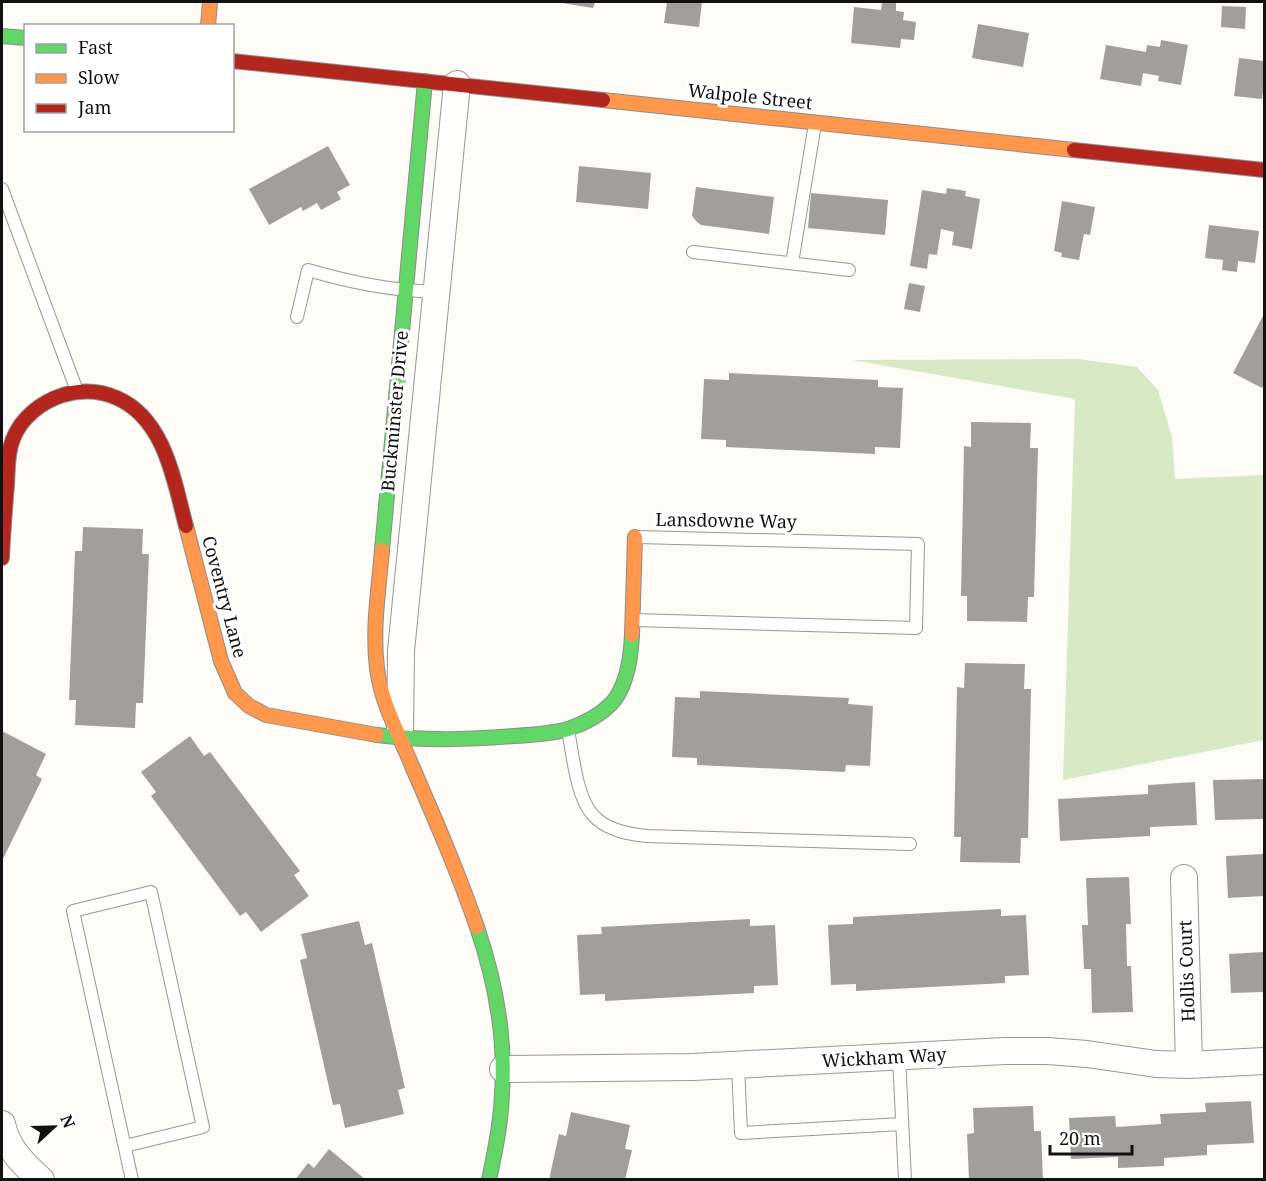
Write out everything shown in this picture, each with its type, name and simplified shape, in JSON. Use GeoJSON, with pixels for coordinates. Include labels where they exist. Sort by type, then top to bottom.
{"type":"FeatureCollection","features":[{"type":"Feature","properties":{"kind":"street"},"geometry":{"type":"LineString","coordinates":[[208,24],[210,2]]}},
{"type":"Feature","properties":{"kind":"street"},"geometry":{"type":"LineString","coordinates":[[2,36],[24,39]]}},
{"type":"Feature","properties":{"kind":"street","name":"Walpole Street"},"geometry":{"type":"LineString","coordinates":[[234,61],[1264,170]]}},
{"type":"Feature","properties":{"kind":"street","name":"Buckminster Drive"},"geometry":{"type":"LineString","coordinates":[[425,81],[376,617],[376,651],[378,676],[385,704],[471,907],[495,992],[502,1032],[502,1108],[489,1179]]}},
{"type":"Feature","properties":{"kind":"street","name":"Buckminster Drive"},"geometry":{"type":"LineString","coordinates":[[400,738],[401,651],[457,84]]}},
{"type":"Feature","properties":{"kind":"street","name":"Coventry Lane"},"geometry":{"type":"LineString","coordinates":[[2,558],[9,465],[13,439],[22,421],[38,407],[77,392],[98,392],[116,397],[135,408],[149,423],[170,465],[221,661],[236,693],[249,706],[266,715],[400,738]]}},
{"type":"Feature","properties":{"kind":"street","name":"Lansdowne Way"},"geometry":{"type":"LineString","coordinates":[[400,738],[479,739],[538,734],[567,729],[591,719],[612,703],[625,680],[631,650],[635,537]]}},
{"type":"Feature","properties":{"kind":"street","name":"Hollis Court"},"geometry":{"type":"LineString","coordinates":[[1184,878],[1189,1065]]}},
{"type":"Feature","properties":{"kind":"street","name":"Wickham Way"},"geometry":{"type":"LineString","coordinates":[[503,1069],[622,1069],[738,1065],[1005,1051],[1086,1054],[1156,1064],[1189,1065],[1264,1061]]}},
{"type":"Feature","properties":{"kind":"street"},"geometry":{"type":"LineString","coordinates":[[2,1131],[19,1160],[40,1179]]}},
{"type":"Feature","properties":{"kind":"lane"},"geometry":{"type":"LineString","coordinates":[[792,263],[815,122]]}},
{"type":"Feature","properties":{"kind":"lane"},"geometry":{"type":"LineString","coordinates":[[2,189],[77,392]]}},
{"type":"Feature","properties":{"kind":"lane"},"geometry":{"type":"LineString","coordinates":[[693,252],[849,270]]}},
{"type":"Feature","properties":{"kind":"lane"},"geometry":{"type":"LineString","coordinates":[[297,317],[308,270],[345,281],[373,286],[406,291],[436,292]]}},
{"type":"Feature","properties":{"kind":"lane","name":"Lansdowne Way"},"geometry":{"type":"LineString","coordinates":[[633,620],[916,628],[918,544],[635,537]]}},
{"type":"Feature","properties":{"kind":"lane"},"geometry":{"type":"LineString","coordinates":[[567,729],[581,792],[587,807],[597,818],[620,831],[647,836],[910,844]]}},
{"type":"Feature","properties":{"kind":"lane"},"geometry":{"type":"LineString","coordinates":[[125,1146],[203,1127],[151,892],[73,911],[132,1179]]}},
{"type":"Feature","properties":{"kind":"lane"},"geometry":{"type":"LineString","coordinates":[[899,1057],[905,1179]]}},
{"type":"Feature","properties":{"kind":"lane"},"geometry":{"type":"LineString","coordinates":[[738,1065],[741,1133],[902,1124]]}},
{"type":"Feature","properties":{"kind":"green space"},"geometry":{"type":"Polygon","coordinates":[[[1078,359],[1137,367],[1158,390],[1172,437],[1175,479],[1264,475],[1264,740],[1063,780],[1075,399],[852,360],[1078,359]]]}},
{"type":"Feature","properties":{"kind":"building"},"geometry":{"type":"Polygon","coordinates":[[[562,2],[595,2],[593,8],[562,2]]]}},
{"type":"Feature","properties":{"kind":"building"},"geometry":{"type":"Polygon","coordinates":[[[667,2],[702,2],[699,27],[664,23],[667,2]]]}},
{"type":"Feature","properties":{"kind":"building"},"geometry":{"type":"Polygon","coordinates":[[[882,2],[896,2],[896,11],[904,12],[903,20],[916,22],[914,40],[901,39],[900,48],[851,43],[854,7],[881,10],[882,2]]]}},
{"type":"Feature","properties":{"kind":"building"},"geometry":{"type":"Polygon","coordinates":[[[1222,6],[1246,7],[1245,29],[1221,27],[1222,6]]]}},
{"type":"Feature","properties":{"kind":"building"},"geometry":{"type":"Polygon","coordinates":[[[978,24],[1029,33],[1023,67],[972,58],[978,24]]]}},
{"type":"Feature","properties":{"kind":"building"},"geometry":{"type":"Polygon","coordinates":[[[1161,40],[1188,45],[1181,85],[1158,81],[1159,76],[1143,73],[1141,86],[1100,79],[1106,45],[1146,52],[1147,45],[1160,47],[1161,40]]]}},
{"type":"Feature","properties":{"kind":"building"},"geometry":{"type":"Polygon","coordinates":[[[1239,58],[1264,61],[1262,99],[1234,96],[1239,58]]]}},
{"type":"Feature","properties":{"kind":"building"},"geometry":{"type":"Polygon","coordinates":[[[328,146],[350,185],[337,192],[341,199],[321,210],[317,203],[303,211],[301,207],[269,225],[249,189],[328,146]]]}},
{"type":"Feature","properties":{"kind":"building"},"geometry":{"type":"Polygon","coordinates":[[[579,166],[651,173],[648,209],[576,202],[579,166]]]}},
{"type":"Feature","properties":{"kind":"building"},"geometry":{"type":"Polygon","coordinates":[[[696,187],[774,197],[769,234],[701,225],[692,216],[696,187]]]}},
{"type":"Feature","properties":{"kind":"building"},"geometry":{"type":"Polygon","coordinates":[[[947,188],[966,191],[965,196],[980,199],[972,249],[952,245],[954,232],[941,229],[937,255],[929,254],[927,269],[910,266],[922,190],[946,194],[947,188]]]}},
{"type":"Feature","properties":{"kind":"building"},"geometry":{"type":"Polygon","coordinates":[[[811,193],[888,200],[885,235],[808,228],[811,193]]]}},
{"type":"Feature","properties":{"kind":"building"},"geometry":{"type":"Polygon","coordinates":[[[1062,201],[1095,207],[1090,235],[1084,234],[1079,260],[1061,257],[1062,253],[1054,251],[1062,201]]]}},
{"type":"Feature","properties":{"kind":"building"},"geometry":{"type":"Polygon","coordinates":[[[1209,225],[1259,231],[1255,263],[1238,261],[1237,272],[1222,270],[1223,260],[1205,258],[1209,225]]]}},
{"type":"Feature","properties":{"kind":"building"},"geometry":{"type":"Polygon","coordinates":[[[909,283],[925,286],[920,312],[904,309],[909,283]]]}},
{"type":"Feature","properties":{"kind":"building"},"geometry":{"type":"Polygon","coordinates":[[[1264,314],[1264,384],[1262,388],[1233,373],[1264,314]]]}},
{"type":"Feature","properties":{"kind":"building"},"geometry":{"type":"Polygon","coordinates":[[[729,373],[878,380],[878,387],[903,388],[900,448],[875,447],[875,454],[726,447],[726,440],[701,439],[704,379],[729,380],[729,373]]]}},
{"type":"Feature","properties":{"kind":"building"},"geometry":{"type":"Polygon","coordinates":[[[971,422],[1031,423],[1030,448],[1038,448],[1034,597],[1028,597],[1027,622],[967,621],[967,596],[961,596],[964,446],[971,447],[971,422]]]}},
{"type":"Feature","properties":{"kind":"building"},"geometry":{"type":"Polygon","coordinates":[[[83,527],[143,529],[142,554],[149,554],[143,703],[136,703],[135,728],[75,725],[76,700],[69,700],[75,551],[82,551],[83,527]]]}},
{"type":"Feature","properties":{"kind":"building"},"geometry":{"type":"Polygon","coordinates":[[[965,663],[1025,664],[1024,689],[1031,689],[1028,838],[1021,838],[1020,863],[960,862],[961,837],[954,837],[957,687],[964,688],[965,663]]]}},
{"type":"Feature","properties":{"kind":"building"},"geometry":{"type":"Polygon","coordinates":[[[700,691],[849,698],[848,704],[873,706],[870,766],[846,765],[845,772],[697,765],[697,758],[672,757],[675,697],[700,698],[700,691]]]}},
{"type":"Feature","properties":{"kind":"building"},"geometry":{"type":"Polygon","coordinates":[[[2,731],[46,754],[36,775],[42,779],[2,861],[2,731]]]}},
{"type":"Feature","properties":{"kind":"building"},"geometry":{"type":"Polygon","coordinates":[[[190,736],[204,756],[210,752],[300,871],[294,875],[309,896],[261,932],[246,912],[240,916],[151,796],[156,792],[141,772],[190,736]]]}},
{"type":"Feature","properties":{"kind":"building"},"geometry":{"type":"Polygon","coordinates":[[[1264,779],[1264,819],[1215,820],[1213,780],[1264,779]]]}},
{"type":"Feature","properties":{"kind":"building"},"geometry":{"type":"Polygon","coordinates":[[[1195,782],[1197,825],[1150,827],[1150,836],[1060,841],[1058,799],[1148,794],[1148,785],[1195,782]]]}},
{"type":"Feature","properties":{"kind":"building"},"geometry":{"type":"Polygon","coordinates":[[[1264,854],[1264,896],[1228,898],[1226,856],[1264,854]]]}},
{"type":"Feature","properties":{"kind":"building"},"geometry":{"type":"Polygon","coordinates":[[[1129,877],[1131,924],[1126,924],[1127,966],[1131,966],[1133,1012],[1092,1013],[1091,969],[1084,969],[1082,925],[1088,925],[1086,878],[1129,877]]]}},
{"type":"Feature","properties":{"kind":"building"},"geometry":{"type":"Polygon","coordinates":[[[1001,909],[1001,916],[1026,915],[1029,975],[1005,976],[1005,983],[856,991],[856,984],[831,985],[828,925],[853,924],[853,917],[1001,909]]]}},
{"type":"Feature","properties":{"kind":"building"},"geometry":{"type":"Polygon","coordinates":[[[750,919],[750,926],[775,925],[778,985],[754,986],[754,993],[605,1001],[605,994],[580,995],[577,935],[602,934],[601,927],[750,919]]]}},
{"type":"Feature","properties":{"kind":"building"},"geometry":{"type":"Polygon","coordinates":[[[359,921],[365,945],[372,943],[405,1088],[398,1090],[404,1114],[345,1128],[340,1104],[333,1105],[300,960],[307,958],[301,934],[359,921]]]}},
{"type":"Feature","properties":{"kind":"building"},"geometry":{"type":"Polygon","coordinates":[[[1264,952],[1264,992],[1231,993],[1229,954],[1264,952]]]}},
{"type":"Feature","properties":{"kind":"building"},"geometry":{"type":"Polygon","coordinates":[[[1251,1101],[1254,1143],[1207,1145],[1207,1155],[1164,1158],[1164,1166],[1118,1168],[1118,1157],[1071,1159],[1069,1118],[1115,1116],[1116,1127],[1161,1124],[1160,1114],[1206,1112],[1205,1103],[1251,1101]]]}},
{"type":"Feature","properties":{"kind":"building"},"geometry":{"type":"Polygon","coordinates":[[[1033,1106],[1034,1131],[1041,1131],[1043,1180],[969,1180],[967,1134],[974,1133],[973,1108],[1033,1106]]]}},
{"type":"Feature","properties":{"kind":"building"},"geometry":{"type":"Polygon","coordinates":[[[571,1112],[630,1125],[625,1149],[632,1150],[625,1180],[549,1180],[559,1134],[566,1136],[571,1112]]]}},
{"type":"Feature","properties":{"kind":"building"},"geometry":{"type":"Polygon","coordinates":[[[329,1149],[366,1180],[295,1180],[308,1163],[314,1168],[329,1149]]]}},
{"type":"Feature","properties":{"kind":"traffic: fast"},"geometry":{"type":"LineString","coordinates":[[2,36],[24,38]]}},
{"type":"Feature","properties":{"kind":"traffic: fast"},"geometry":{"type":"LineString","coordinates":[[382,550],[425,81]]}},
{"type":"Feature","properties":{"kind":"traffic: fast"},"geometry":{"type":"LineString","coordinates":[[377,735],[428,739],[480,738],[541,734],[574,727],[602,712],[616,697],[627,671],[632,635]]}},
{"type":"Feature","properties":{"kind":"traffic: fast"},"geometry":{"type":"LineString","coordinates":[[477,927],[494,988],[502,1051],[500,1116],[489,1180]]}},
{"type":"Feature","properties":{"kind":"traffic: slow"},"geometry":{"type":"LineString","coordinates":[[208,24],[210,2]]}},
{"type":"Feature","properties":{"kind":"traffic: slow"},"geometry":{"type":"LineString","coordinates":[[603,100],[1074,150]]}},
{"type":"Feature","properties":{"kind":"traffic: slow"},"geometry":{"type":"LineString","coordinates":[[186,526],[221,661],[235,693],[249,706],[266,715],[377,735]]}},
{"type":"Feature","properties":{"kind":"traffic: slow"},"geometry":{"type":"LineString","coordinates":[[632,635],[635,537]]}},
{"type":"Feature","properties":{"kind":"traffic: slow"},"geometry":{"type":"LineString","coordinates":[[382,550],[375,638],[382,694],[446,846],[477,927]]}},
{"type":"Feature","properties":{"kind":"traffic: jam"},"geometry":{"type":"LineString","coordinates":[[234,61],[603,100]]}},
{"type":"Feature","properties":{"kind":"traffic: jam"},"geometry":{"type":"LineString","coordinates":[[1074,150],[1264,170]]}},
{"type":"Feature","properties":{"kind":"traffic: jam"},"geometry":{"type":"LineString","coordinates":[[2,558],[8,462],[13,439],[21,424],[33,412],[47,402],[70,393],[90,392],[110,395],[133,408],[146,421],[157,436],[172,471],[186,526]]}}]}
